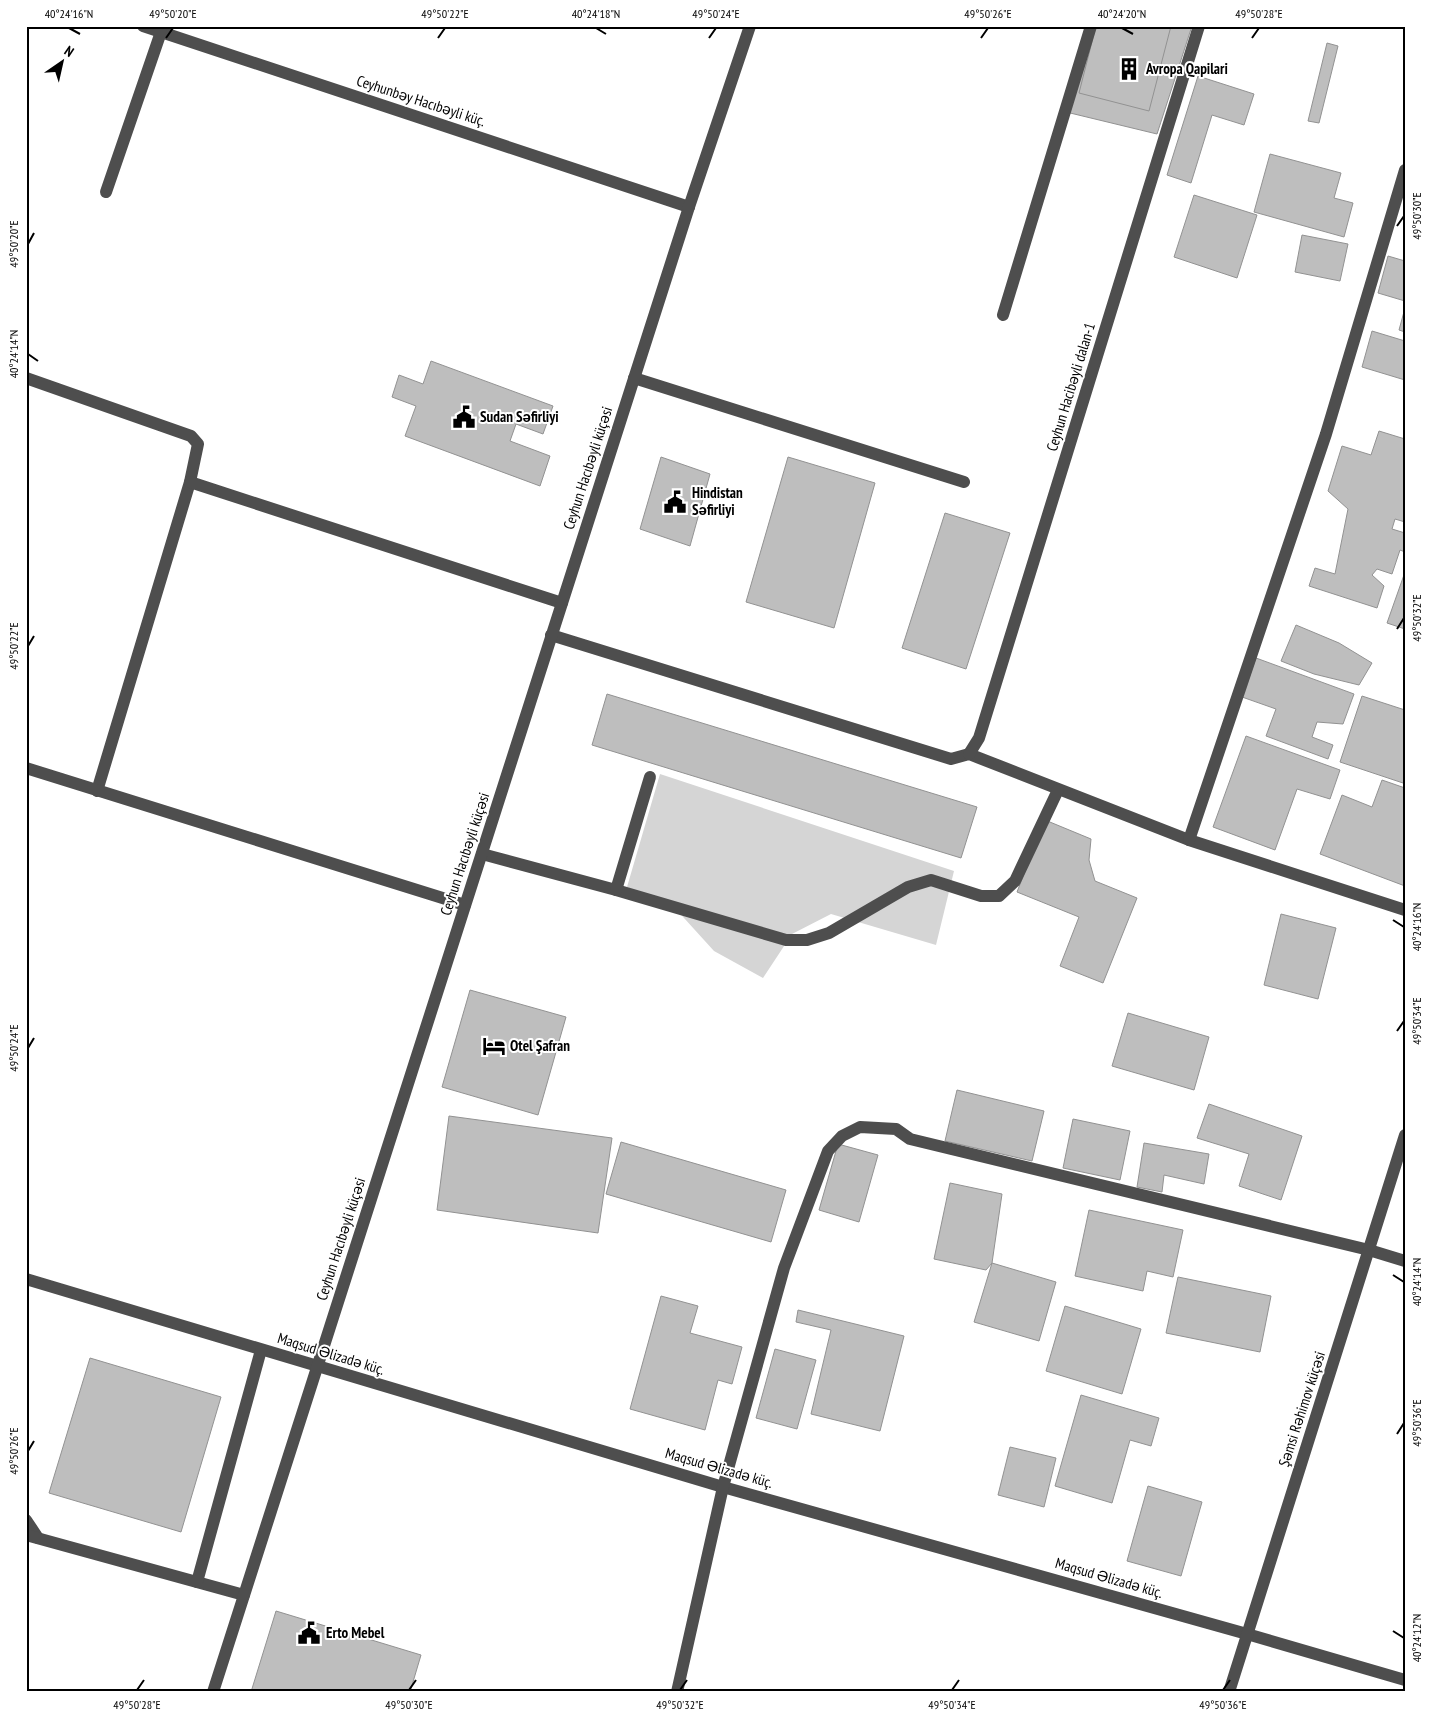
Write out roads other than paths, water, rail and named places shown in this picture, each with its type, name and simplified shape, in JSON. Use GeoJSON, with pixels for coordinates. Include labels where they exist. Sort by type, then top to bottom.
{"type":"FeatureCollection","features":[{"type":"Feature","properties":{"kind":"street","name":"Ceyhunbəy Hacıbəyli küç."},"geometry":{"type":"LineString","coordinates":[[143,26],[689,206]]}},
{"type":"Feature","properties":{"kind":"street","name":"Ceyhun Hacıbəyli küçəsi"},"geometry":{"type":"LineString","coordinates":[[213,1692],[689,206],[750,26]]}},
{"type":"Feature","properties":{"kind":"street"},"geometry":{"type":"LineString","coordinates":[[1003,315],[1090,26]]}},
{"type":"Feature","properties":{"kind":"street","name":"Ceyhun Hacibəyli dalan-1"},"geometry":{"type":"LineString","coordinates":[[968,754],[979,738],[1198,26]]}},
{"type":"Feature","properties":{"kind":"street"},"geometry":{"type":"LineString","coordinates":[[106,192],[161,32]]}},
{"type":"Feature","properties":{"kind":"street"},"geometry":{"type":"LineString","coordinates":[[1189,840],[1326,434],[1405,170]]}},
{"type":"Feature","properties":{"kind":"street"},"geometry":{"type":"LineString","coordinates":[[26,378],[191,436],[198,444],[190,482],[97,791]]}},
{"type":"Feature","properties":{"kind":"street"},"geometry":{"type":"LineString","coordinates":[[634,378],[964,482]]}},
{"type":"Feature","properties":{"kind":"street"},"geometry":{"type":"LineString","coordinates":[[190,482],[562,603]]}},
{"type":"Feature","properties":{"kind":"street"},"geometry":{"type":"LineString","coordinates":[[551,635],[951,759],[968,754],[1189,840],[1405,910]]}},
{"type":"Feature","properties":{"kind":"street"},"geometry":{"type":"LineString","coordinates":[[26,768],[465,905]]}},
{"type":"Feature","properties":{"kind":"street"},"geometry":{"type":"LineString","coordinates":[[616,890],[650,777]]}},
{"type":"Feature","properties":{"kind":"street"},"geometry":{"type":"LineString","coordinates":[[482,854],[616,890],[786,940],[807,940],[829,933],[908,887],[931,880],[981,896],[999,896],[1015,881],[1058,790]]}},
{"type":"Feature","properties":{"kind":"street"},"geometry":{"type":"LineString","coordinates":[[677,1692],[723,1487],[784,1268],[828,1151],[842,1136],[860,1126],[896,1129],[910,1138],[1369,1250],[1405,1261]]}},
{"type":"Feature","properties":{"kind":"street","name":"Şəmsi Rəhimov küçəsi"},"geometry":{"type":"LineString","coordinates":[[1229,1692],[1405,1135]]}},
{"type":"Feature","properties":{"kind":"street","name":"Maqsud Əlizadə küç."},"geometry":{"type":"LineString","coordinates":[[26,1279],[723,1487],[1405,1680]]}},
{"type":"Feature","properties":{"kind":"street"},"geometry":{"type":"LineString","coordinates":[[196,1582],[262,1350]]}},
{"type":"Feature","properties":{"kind":"street"},"geometry":{"type":"LineString","coordinates":[[26,1520],[32,1537],[244,1595]]}},
{"type":"Feature","properties":{"kind":"place","name":"Avropa Qapilari"},"geometry":{"type":"Point","coordinates":[1129,69]}},
{"type":"Feature","properties":{"kind":"place","name":"Sudan Səfirliyi"},"geometry":{"type":"Point","coordinates":[464,417]}},
{"type":"Feature","properties":{"kind":"place","name":"Hindistan Səfirliyi"},"geometry":{"type":"Point","coordinates":[675,502]}},
{"type":"Feature","properties":{"kind":"place","name":"Otel Şafran"},"geometry":{"type":"Point","coordinates":[494,1046]}},
{"type":"Feature","properties":{"kind":"place","name":"Erto Mebel"},"geometry":{"type":"Point","coordinates":[309,1633]}}]}
